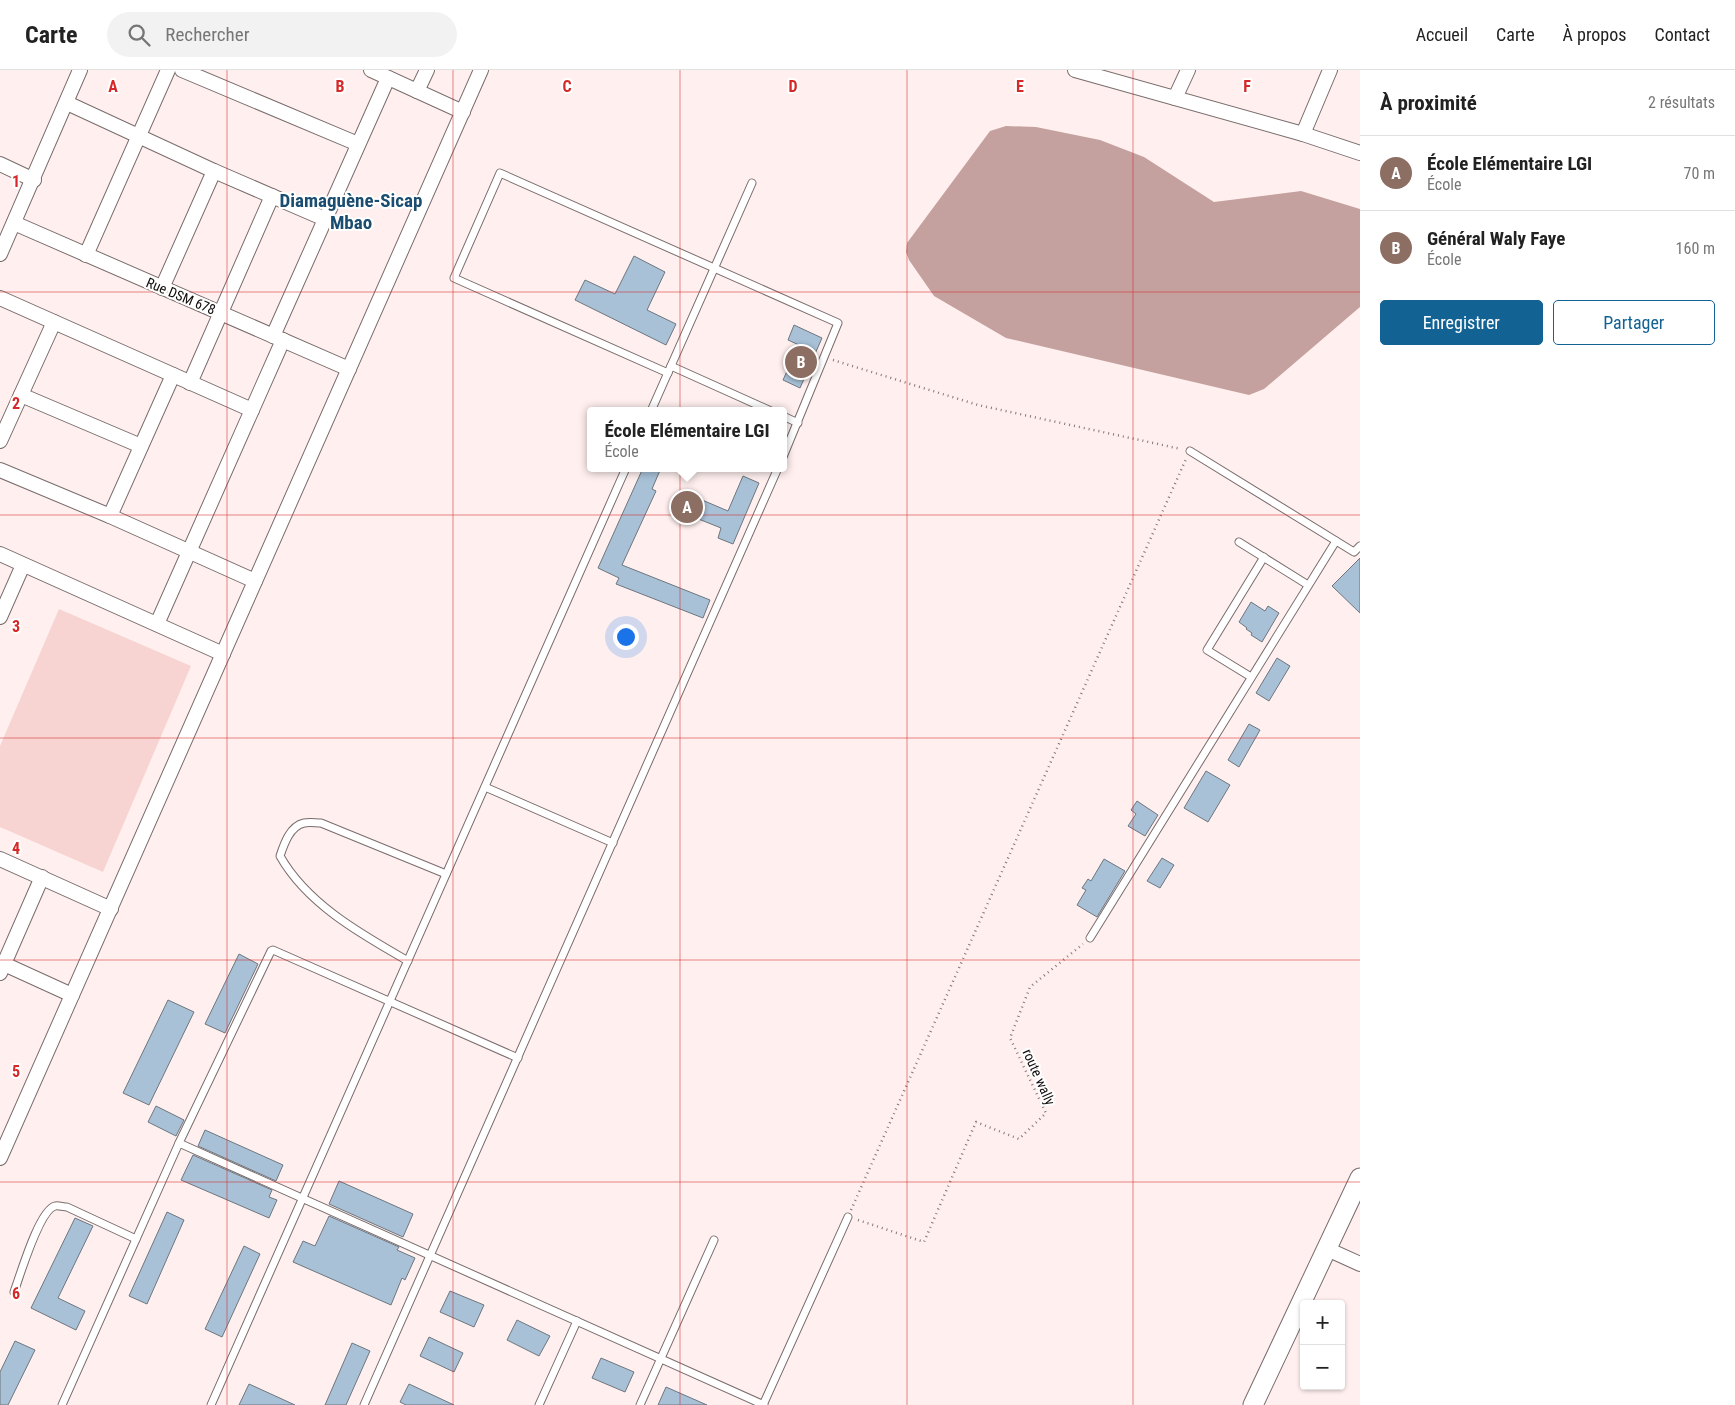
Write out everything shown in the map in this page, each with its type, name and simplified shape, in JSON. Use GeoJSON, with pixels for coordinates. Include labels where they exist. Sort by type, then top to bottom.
{"type":"FeatureCollection","features":[{"type":"Feature","properties":{"kind":"street"},"geometry":{"type":"LineString","coordinates":[[0,254],[34,180],[80,70]]}},
{"type":"Feature","properties":{"kind":"street"},"geometry":{"type":"LineString","coordinates":[[86,255],[168,70]]}},
{"type":"Feature","properties":{"kind":"street"},"geometry":{"type":"LineString","coordinates":[[182,70],[358,144]]}},
{"type":"Feature","properties":{"kind":"street"},"geometry":{"type":"LineString","coordinates":[[371,70],[463,112]]}},
{"type":"Feature","properties":{"kind":"street"},"geometry":{"type":"LineString","coordinates":[[417,91],[427,70]]}},
{"type":"Feature","properties":{"kind":"street"},"geometry":{"type":"LineString","coordinates":[[2,1150],[481,70]]}},
{"type":"Feature","properties":{"kind":"street"},"geometry":{"type":"LineString","coordinates":[[1075,70],[1303,134],[1360,152]]}},
{"type":"Feature","properties":{"kind":"street"},"geometry":{"type":"LineString","coordinates":[[1175,98],[1188,70]]}},
{"type":"Feature","properties":{"kind":"street"},"geometry":{"type":"LineString","coordinates":[[1303,134],[1330,70]]}},
{"type":"Feature","properties":{"kind":"street"},"geometry":{"type":"LineString","coordinates":[[157,624],[252,410],[325,219],[388,78]]}},
{"type":"Feature","properties":{"kind":"street"},"geometry":{"type":"LineString","coordinates":[[67,103],[214,171],[325,219]]}},
{"type":"Feature","properties":{"kind":"street"},"geometry":{"type":"LineString","coordinates":[[0,164],[34,180]]}},
{"type":"Feature","properties":{"kind":"street"},"geometry":{"type":"LineString","coordinates":[[162,288],[214,171]]}},
{"type":"Feature","properties":{"kind":"street"},"geometry":{"type":"LineString","coordinates":[[190,383],[272,196]]}},
{"type":"Feature","properties":{"kind":"street","name":"Rue DSM 678"},"geometry":{"type":"LineString","coordinates":[[14,223],[349,369]]}},
{"type":"Feature","properties":{"kind":"street"},"geometry":{"type":"LineString","coordinates":[[0,298],[252,410]]}},
{"type":"Feature","properties":{"kind":"street"},"geometry":{"type":"LineString","coordinates":[[0,441],[54,322]]}},
{"type":"Feature","properties":{"kind":"street"},"geometry":{"type":"LineString","coordinates":[[110,516],[173,375]]}},
{"type":"Feature","properties":{"kind":"street"},"geometry":{"type":"LineString","coordinates":[[21,395],[141,446]]}},
{"type":"Feature","properties":{"kind":"street"},"geometry":{"type":"LineString","coordinates":[[0,470],[110,516],[255,582]]}},
{"type":"Feature","properties":{"kind":"street"},"geometry":{"type":"LineString","coordinates":[[0,554],[223,654]]}},
{"type":"Feature","properties":{"kind":"street"},"geometry":{"type":"LineString","coordinates":[[0,617],[24,565]]}},
{"type":"Feature","properties":{"kind":"street"},"geometry":{"type":"LineString","coordinates":[[0,859],[110,909]]}},
{"type":"Feature","properties":{"kind":"street"},"geometry":{"type":"LineString","coordinates":[[42,877],[3,960],[72,995]]}},
{"type":"Feature","properties":{"kind":"street"},"geometry":{"type":"LineString","coordinates":[[1253,1405],[1360,1178]]}},
{"type":"Feature","properties":{"kind":"street"},"geometry":{"type":"LineString","coordinates":[[1327,1249],[1360,1264]]}},
{"type":"Feature","properties":{"kind":"lane"},"geometry":{"type":"LineString","coordinates":[[761,407],[454,278],[500,173],[838,323],[787,448]]}},
{"type":"Feature","properties":{"kind":"lane"},"geometry":{"type":"LineString","coordinates":[[653,407],[752,183]]}},
{"type":"Feature","properties":{"kind":"lane"},"geometry":{"type":"LineString","coordinates":[[787,418],[798,423]]}},
{"type":"Feature","properties":{"kind":"lane"},"geometry":{"type":"LineString","coordinates":[[1190,451],[1354,552],[1360,546]]}},
{"type":"Feature","properties":{"kind":"lane"},"geometry":{"type":"LineString","coordinates":[[211,1405],[624,472]]}},
{"type":"Feature","properties":{"kind":"lane"},"geometry":{"type":"LineString","coordinates":[[364,1405],[776,472]]}},
{"type":"Feature","properties":{"kind":"lane"},"geometry":{"type":"LineString","coordinates":[[1090,938],[1336,541]]}},
{"type":"Feature","properties":{"kind":"lane"},"geometry":{"type":"LineString","coordinates":[[1239,542],[1308,585]]}},
{"type":"Feature","properties":{"kind":"lane"},"geometry":{"type":"LineString","coordinates":[[1251,677],[1207,650],[1264,558]]}},
{"type":"Feature","properties":{"kind":"lane"},"geometry":{"type":"LineString","coordinates":[[485,786],[613,843]]}},
{"type":"Feature","properties":{"kind":"lane"},"geometry":{"type":"LineString","coordinates":[[408,961],[368,938],[320,903],[289,871],[280,856],[285,842],[294,828],[304,823],[321,823],[446,874]]}},
{"type":"Feature","properties":{"kind":"lane"},"geometry":{"type":"LineString","coordinates":[[62,1405],[179,1144],[271,951],[273,950],[389,1003],[518,1058]]}},
{"type":"Feature","properties":{"kind":"lane"},"geometry":{"type":"LineString","coordinates":[[179,1144],[764,1405],[848,1217]]}},
{"type":"Feature","properties":{"kind":"lane"},"geometry":{"type":"LineString","coordinates":[[14,1292],[44,1214],[54,1206],[67,1207],[136,1239]]}},
{"type":"Feature","properties":{"kind":"lane"},"geometry":{"type":"LineString","coordinates":[[640,1405],[714,1240]]}},
{"type":"Feature","properties":{"kind":"lane"},"geometry":{"type":"LineString","coordinates":[[539,1405],[577,1321]]}},
{"type":"Feature","properties":{"kind":"path"},"geometry":{"type":"LineString","coordinates":[[824,358],[978,405],[1190,451],[848,1217]]}},
{"type":"Feature","properties":{"kind":"path","name":"route wally"},"geometry":{"type":"LineString","coordinates":[[848,1217],[924,1242],[976,1122],[1019,1139],[1046,1113],[1010,1038],[1030,988],[1090,938]]}},
{"type":"Feature","properties":{"kind":"shaded area"},"geometry":{"type":"Polygon","coordinates":[[[1006,126],[1036,127],[1100,140],[1144,157],[1214,202],[1301,191],[1360,209],[1360,307],[1264,389],[1249,395],[1006,338],[934,296],[909,260],[906,252],[907,243],[990,131],[1006,126]]]}},
{"type":"Feature","properties":{"kind":"shaded area"},"geometry":{"type":"Polygon","coordinates":[[[59,609],[191,666],[103,872],[0,827],[0,746],[59,609]]]}},
{"type":"Feature","properties":{"kind":"building"},"geometry":{"type":"Polygon","coordinates":[[[634,256],[665,272],[647,310],[676,324],[666,345],[575,300],[585,280],[615,294],[634,256]]]}},
{"type":"Feature","properties":{"kind":"building"},"geometry":{"type":"Polygon","coordinates":[[[794,325],[822,338],[800,388],[783,380],[799,345],[788,340],[794,325]]]}},
{"type":"Feature","properties":{"kind":"building"},"geometry":{"type":"Polygon","coordinates":[[[641,472],[659,472],[652,489],[656,491],[622,565],[710,600],[703,618],[616,584],[619,578],[598,568],[641,472]]]}},
{"type":"Feature","properties":{"kind":"building"},"geometry":{"type":"Polygon","coordinates":[[[743,476],[759,483],[733,544],[718,538],[721,528],[681,512],[688,494],[728,511],[743,476]]]}},
{"type":"Feature","properties":{"kind":"building"},"geometry":{"type":"Polygon","coordinates":[[[1360,558],[1360,613],[1332,586],[1360,558]]]}},
{"type":"Feature","properties":{"kind":"building"},"geometry":{"type":"Polygon","coordinates":[[[1251,602],[1265,611],[1268,606],[1279,613],[1262,642],[1251,635],[1252,633],[1239,622],[1251,602]]]}},
{"type":"Feature","properties":{"kind":"building"},"geometry":{"type":"Polygon","coordinates":[[[1277,658],[1290,666],[1269,701],[1256,693],[1277,658]]]}},
{"type":"Feature","properties":{"kind":"building"},"geometry":{"type":"Polygon","coordinates":[[[1249,724],[1260,730],[1239,767],[1228,760],[1249,724]]]}},
{"type":"Feature","properties":{"kind":"building"},"geometry":{"type":"Polygon","coordinates":[[[1206,771],[1230,785],[1208,822],[1184,808],[1206,771]]]}},
{"type":"Feature","properties":{"kind":"building"},"geometry":{"type":"Polygon","coordinates":[[[1137,801],[1158,815],[1145,836],[1128,826],[1136,814],[1131,810],[1137,801]]]}},
{"type":"Feature","properties":{"kind":"building"},"geometry":{"type":"Polygon","coordinates":[[[1162,858],[1174,865],[1160,888],[1147,881],[1162,858]]]}},
{"type":"Feature","properties":{"kind":"building"},"geometry":{"type":"Polygon","coordinates":[[[1104,859],[1125,871],[1097,917],[1077,905],[1086,890],[1082,888],[1088,879],[1091,881],[1104,859]]]}},
{"type":"Feature","properties":{"kind":"building"},"geometry":{"type":"Polygon","coordinates":[[[239,954],[258,964],[225,1033],[205,1024],[239,954]]]}},
{"type":"Feature","properties":{"kind":"building"},"geometry":{"type":"Polygon","coordinates":[[[168,1000],[194,1012],[149,1105],[123,1093],[168,1000]]]}},
{"type":"Feature","properties":{"kind":"building"},"geometry":{"type":"Polygon","coordinates":[[[156,1106],[184,1120],[176,1136],[148,1122],[156,1106]]]}},
{"type":"Feature","properties":{"kind":"building"},"geometry":{"type":"Polygon","coordinates":[[[205,1130],[283,1165],[276,1181],[198,1146],[205,1130]]]}},
{"type":"Feature","properties":{"kind":"building"},"geometry":{"type":"Polygon","coordinates":[[[193,1155],[272,1190],[269,1197],[277,1200],[269,1218],[181,1180],[193,1155]]]}},
{"type":"Feature","properties":{"kind":"building"},"geometry":{"type":"Polygon","coordinates":[[[339,1181],[413,1214],[403,1237],[329,1204],[339,1181]]]}},
{"type":"Feature","properties":{"kind":"building"},"geometry":{"type":"Polygon","coordinates":[[[167,1212],[184,1220],[147,1304],[129,1296],[167,1212]]]}},
{"type":"Feature","properties":{"kind":"building"},"geometry":{"type":"Polygon","coordinates":[[[329,1216],[399,1247],[397,1250],[415,1258],[405,1280],[402,1278],[391,1305],[293,1262],[303,1241],[315,1246],[329,1216]]]}},
{"type":"Feature","properties":{"kind":"building"},"geometry":{"type":"Polygon","coordinates":[[[75,1218],[93,1226],[58,1298],[85,1311],[76,1330],[31,1308],[75,1218]]]}},
{"type":"Feature","properties":{"kind":"building"},"geometry":{"type":"Polygon","coordinates":[[[244,1246],[260,1254],[222,1337],[205,1329],[244,1246]]]}},
{"type":"Feature","properties":{"kind":"building"},"geometry":{"type":"Polygon","coordinates":[[[450,1291],[484,1305],[474,1327],[440,1312],[450,1291]]]}},
{"type":"Feature","properties":{"kind":"building"},"geometry":{"type":"Polygon","coordinates":[[[517,1320],[550,1336],[539,1356],[507,1340],[517,1320]]]}},
{"type":"Feature","properties":{"kind":"building"},"geometry":{"type":"Polygon","coordinates":[[[429,1337],[463,1353],[454,1372],[420,1356],[429,1337]]]}},
{"type":"Feature","properties":{"kind":"building"},"geometry":{"type":"Polygon","coordinates":[[[15,1341],[35,1350],[8,1405],[0,1405],[0,1372],[15,1341]]]}},
{"type":"Feature","properties":{"kind":"building"},"geometry":{"type":"Polygon","coordinates":[[[352,1343],[370,1351],[346,1405],[325,1405],[352,1343]]]}},
{"type":"Feature","properties":{"kind":"building"},"geometry":{"type":"Polygon","coordinates":[[[601,1358],[634,1372],[625,1392],[592,1378],[601,1358]]]}},
{"type":"Feature","properties":{"kind":"building"},"geometry":{"type":"Polygon","coordinates":[[[249,1384],[295,1405],[239,1405],[249,1384]]]}},
{"type":"Feature","properties":{"kind":"building"},"geometry":{"type":"Polygon","coordinates":[[[409,1384],[454,1405],[406,1405],[400,1402],[409,1384]]]}},
{"type":"Feature","properties":{"kind":"building"},"geometry":{"type":"Polygon","coordinates":[[[666,1387],[707,1405],[658,1405],[666,1387]]]}},
{"type":"Feature","properties":{"kind":"place","name":"Général Waly Faye"},"geometry":{"type":"Point","coordinates":[801,362]}},
{"type":"Feature","properties":{"kind":"place","name":"École Elémentaire LGI"},"geometry":{"type":"Point","coordinates":[687,507]}},
{"type":"Feature","properties":{"kind":"district","name":"Diamaguène-Sicap Mbao"},"geometry":{"type":"Point","coordinates":[351,211]}}]}
